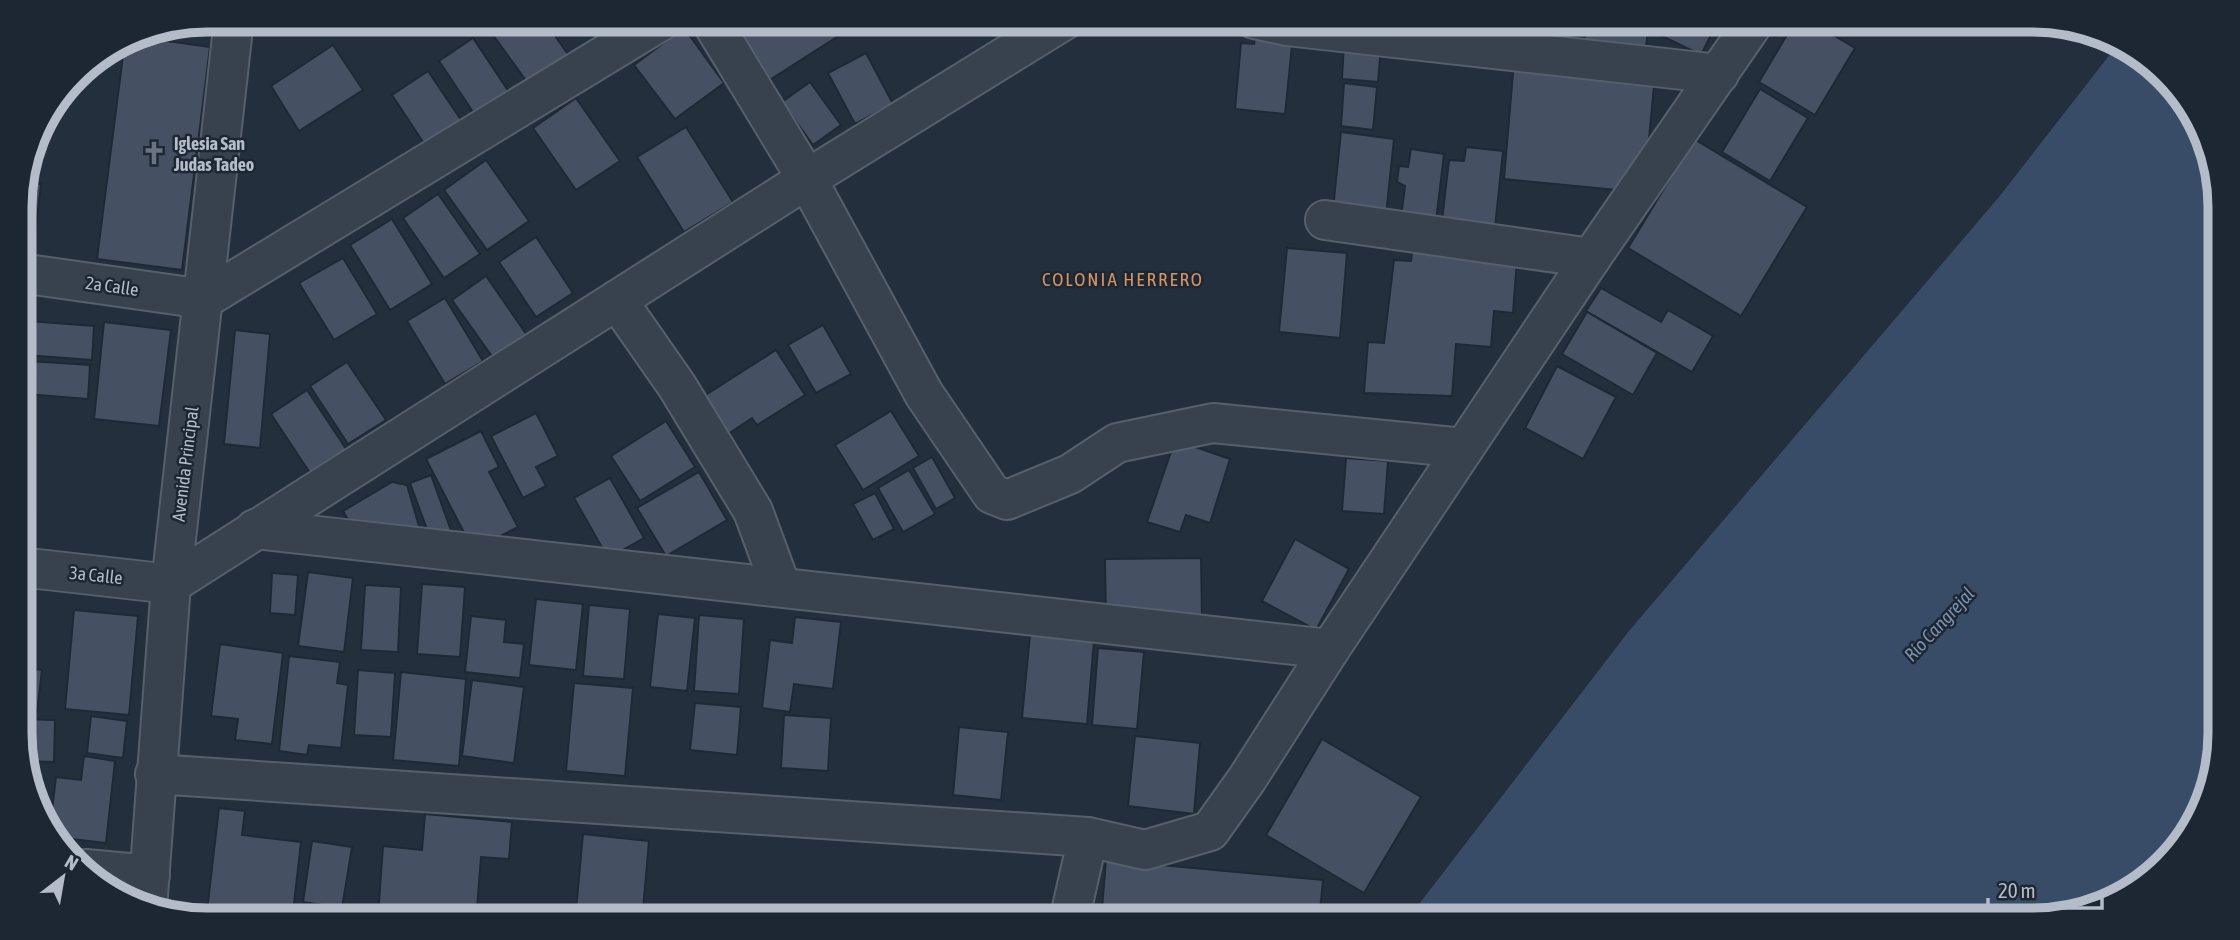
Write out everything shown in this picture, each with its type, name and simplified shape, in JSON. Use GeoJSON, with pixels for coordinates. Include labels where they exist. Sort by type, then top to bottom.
{"type":"FeatureCollection","features":[{"type":"Feature","properties":{"kind":"street","name":"Avenida Principal"},"geometry":{"type":"LineString","coordinates":[[148,892],[171,583],[233,32]]}},
{"type":"Feature","properties":{"kind":"street"},"geometry":{"type":"LineString","coordinates":[[204,299],[643,32]]}},
{"type":"Feature","properties":{"kind":"street"},"geometry":{"type":"LineString","coordinates":[[718,32],[807,179],[924,394],[992,494],[1007,500],[1070,474],[1117,443],[1213,423],[1464,448]]}},
{"type":"Feature","properties":{"kind":"street"},"geometry":{"type":"LineString","coordinates":[[171,583],[807,179],[1045,32]]}},
{"type":"Feature","properties":{"kind":"street"},"geometry":{"type":"LineString","coordinates":[[1341,32],[1719,74]]}},
{"type":"Feature","properties":{"kind":"street"},"geometry":{"type":"LineString","coordinates":[[155,774],[1088,837],[1145,850],[1210,831],[1591,258],[1747,32]]}},
{"type":"Feature","properties":{"kind":"street"},"geometry":{"type":"LineString","coordinates":[[1325,220],[1591,258]]}},
{"type":"Feature","properties":{"kind":"street","name":"2a Calle"},"geometry":{"type":"LineString","coordinates":[[32,275],[204,299]]}},
{"type":"Feature","properties":{"kind":"street"},"geometry":{"type":"LineString","coordinates":[[617,299],[677,386],[753,511],[780,587]]}},
{"type":"Feature","properties":{"kind":"street"},"geometry":{"type":"LineString","coordinates":[[255,529],[1330,649]]}},
{"type":"Feature","properties":{"kind":"street","name":"3a Calle"},"geometry":{"type":"LineString","coordinates":[[32,567],[171,583]]}},
{"type":"Feature","properties":{"kind":"street"},"geometry":{"type":"LineString","coordinates":[[1072,908],[1088,837]]}},
{"type":"Feature","properties":{"kind":"street"},"geometry":{"type":"LineString","coordinates":[[107,877],[148,892]]}},
{"type":"Feature","properties":{"kind":"water","name":"Río Cangrejal"},"geometry":{"type":"Polygon","coordinates":[[[2113,51],[2140,68],[2172,100],[2185,119],[2203,162],[2208,207],[2208,745],[2203,778],[2195,800],[2172,840],[2149,865],[2111,890],[2067,905],[2045,908],[1416,908],[1629,631],[1999,197],[2113,51]]]}},
{"type":"Feature","properties":{"kind":"building"},"geometry":{"type":"Polygon","coordinates":[[[491,32],[552,32],[570,57],[530,86],[491,32]]]}},
{"type":"Feature","properties":{"kind":"building"},"geometry":{"type":"Polygon","coordinates":[[[679,32],[687,32],[724,83],[675,119],[634,65],[679,32]]]}},
{"type":"Feature","properties":{"kind":"building"},"geometry":{"type":"Polygon","coordinates":[[[737,32],[842,32],[843,33],[768,81],[737,32]]]}},
{"type":"Feature","properties":{"kind":"building"},"geometry":{"type":"Polygon","coordinates":[[[1256,32],[1293,36],[1285,114],[1235,109],[1241,43],[1254,44],[1256,32]]]}},
{"type":"Feature","properties":{"kind":"building"},"geometry":{"type":"Polygon","coordinates":[[[1524,32],[1557,32],[1556,39],[1524,37],[1524,32]]]}},
{"type":"Feature","properties":{"kind":"building"},"geometry":{"type":"Polygon","coordinates":[[[1586,32],[1648,32],[1645,53],[1584,44],[1586,32]]]}},
{"type":"Feature","properties":{"kind":"building"},"geometry":{"type":"Polygon","coordinates":[[[1662,32],[1712,32],[1701,55],[1660,35],[1662,32]]]}},
{"type":"Feature","properties":{"kind":"building"},"geometry":{"type":"Polygon","coordinates":[[[1789,32],[1803,35],[1805,32],[1828,32],[1855,48],[1815,115],[1759,82],[1789,32]]]}},
{"type":"Feature","properties":{"kind":"building"},"geometry":{"type":"Polygon","coordinates":[[[473,38],[513,98],[479,121],[439,61],[473,38]]]}},
{"type":"Feature","properties":{"kind":"building","name":"Iglesia San Judas Tadeo"},"geometry":{"type":"Polygon","coordinates":[[[155,39],[210,47],[182,270],[97,259],[123,53],[155,39]]]}},
{"type":"Feature","properties":{"kind":"building"},"geometry":{"type":"Polygon","coordinates":[[[1344,43],[1381,46],[1378,82],[1342,79],[1344,43]]]}},
{"type":"Feature","properties":{"kind":"building"},"geometry":{"type":"Polygon","coordinates":[[[333,45],[363,90],[299,131],[271,86],[333,45]]]}},
{"type":"Feature","properties":{"kind":"building"},"geometry":{"type":"Polygon","coordinates":[[[866,53],[893,104],[855,124],[828,73],[866,53]]]}},
{"type":"Feature","properties":{"kind":"building"},"geometry":{"type":"Polygon","coordinates":[[[1514,61],[1655,75],[1648,150],[1617,190],[1504,179],[1514,61]]]}},
{"type":"Feature","properties":{"kind":"building"},"geometry":{"type":"Polygon","coordinates":[[[428,71],[465,126],[429,151],[392,95],[428,71]]]}},
{"type":"Feature","properties":{"kind":"building"},"geometry":{"type":"Polygon","coordinates":[[[810,82],[841,125],[813,145],[782,102],[810,82]]]}},
{"type":"Feature","properties":{"kind":"building"},"geometry":{"type":"Polygon","coordinates":[[[1344,83],[1377,87],[1373,130],[1341,126],[1344,83]]]}},
{"type":"Feature","properties":{"kind":"building"},"geometry":{"type":"Polygon","coordinates":[[[1760,89],[1808,118],[1770,181],[1722,152],[1760,89]]]}},
{"type":"Feature","properties":{"kind":"building"},"geometry":{"type":"Polygon","coordinates":[[[576,98],[620,161],[576,190],[533,128],[576,98]]]}},
{"type":"Feature","properties":{"kind":"building"},"geometry":{"type":"Polygon","coordinates":[[[686,127],[733,202],[684,232],[637,157],[686,127]]]}},
{"type":"Feature","properties":{"kind":"building"},"geometry":{"type":"Polygon","coordinates":[[[1341,132],[1394,139],[1386,215],[1333,209],[1341,132]]]}},
{"type":"Feature","properties":{"kind":"building"},"geometry":{"type":"Polygon","coordinates":[[[1694,139],[1807,207],[1741,316],[1628,248],[1694,139]]]}},
{"type":"Feature","properties":{"kind":"building"},"geometry":{"type":"Polygon","coordinates":[[[1466,147],[1503,151],[1495,227],[1442,221],[1449,160],[1464,161],[1466,147]]]}},
{"type":"Feature","properties":{"kind":"building"},"geometry":{"type":"Polygon","coordinates":[[[1411,149],[1444,154],[1436,221],[1401,217],[1405,186],[1397,182],[1399,166],[1408,167],[1411,149]]]}},
{"type":"Feature","properties":{"kind":"building"},"geometry":{"type":"Polygon","coordinates":[[[486,160],[529,221],[487,250],[444,190],[486,160]]]}},
{"type":"Feature","properties":{"kind":"building"},"geometry":{"type":"Polygon","coordinates":[[[34,183],[41,184],[32,262],[32,195],[34,183]]]}},
{"type":"Feature","properties":{"kind":"building"},"geometry":{"type":"Polygon","coordinates":[[[438,194],[480,254],[444,278],[403,218],[438,194]]]}},
{"type":"Feature","properties":{"kind":"building"},"geometry":{"type":"Polygon","coordinates":[[[392,219],[432,284],[390,310],[350,245],[392,219]]]}},
{"type":"Feature","properties":{"kind":"building"},"geometry":{"type":"Polygon","coordinates":[[[536,237],[573,293],[536,317],[499,262],[536,237]]]}},
{"type":"Feature","properties":{"kind":"building"},"geometry":{"type":"Polygon","coordinates":[[[1287,248],[1347,253],[1340,338],[1279,332],[1287,248]]]}},
{"type":"Feature","properties":{"kind":"building"},"geometry":{"type":"Polygon","coordinates":[[[1412,249],[1517,259],[1513,313],[1494,311],[1491,347],[1456,344],[1452,396],[1364,393],[1368,342],[1384,343],[1394,260],[1411,261],[1412,249]]]}},
{"type":"Feature","properties":{"kind":"building"},"geometry":{"type":"Polygon","coordinates":[[[343,258],[377,314],[334,340],[299,283],[343,258]]]}},
{"type":"Feature","properties":{"kind":"building"},"geometry":{"type":"Polygon","coordinates":[[[486,276],[529,338],[496,362],[452,300],[486,276]]]}},
{"type":"Feature","properties":{"kind":"building"},"geometry":{"type":"Polygon","coordinates":[[[1601,288],[1661,322],[1668,310],[1713,336],[1692,372],[1586,311],[1601,288]]]}},
{"type":"Feature","properties":{"kind":"building"},"geometry":{"type":"Polygon","coordinates":[[[445,298],[483,361],[445,384],[407,321],[445,298]]]}},
{"type":"Feature","properties":{"kind":"building"},"geometry":{"type":"Polygon","coordinates":[[[1587,312],[1657,353],[1633,395],[1562,354],[1587,312]]]}},
{"type":"Feature","properties":{"kind":"building"},"geometry":{"type":"Polygon","coordinates":[[[32,321],[94,326],[92,360],[32,356],[32,321]]]}},
{"type":"Feature","properties":{"kind":"building"},"geometry":{"type":"Polygon","coordinates":[[[104,322],[171,330],[159,426],[94,419],[104,322]]]}},
{"type":"Feature","properties":{"kind":"building"},"geometry":{"type":"Polygon","coordinates":[[[823,325],[851,374],[816,393],[788,345],[823,325]]]}},
{"type":"Feature","properties":{"kind":"building"},"geometry":{"type":"Polygon","coordinates":[[[235,330],[270,334],[260,448],[224,444],[235,330]]]}},
{"type":"Feature","properties":{"kind":"building"},"geometry":{"type":"Polygon","coordinates":[[[776,350],[805,395],[757,425],[752,418],[728,434],[704,396],[776,350]]]}},
{"type":"Feature","properties":{"kind":"building"},"geometry":{"type":"Polygon","coordinates":[[[32,361],[90,365],[88,399],[32,394],[32,361]]]}},
{"type":"Feature","properties":{"kind":"building"},"geometry":{"type":"Polygon","coordinates":[[[347,362],[386,420],[348,444],[310,386],[347,362]]]}},
{"type":"Feature","properties":{"kind":"building"},"geometry":{"type":"Polygon","coordinates":[[[1557,366],[1616,397],[1583,459],[1525,428],[1557,366]]]}},
{"type":"Feature","properties":{"kind":"building"},"geometry":{"type":"Polygon","coordinates":[[[307,390],[350,455],[314,479],[271,414],[307,390]]]}},
{"type":"Feature","properties":{"kind":"building"},"geometry":{"type":"Polygon","coordinates":[[[891,411],[919,456],[863,490],[835,445],[891,411]]]}},
{"type":"Feature","properties":{"kind":"building"},"geometry":{"type":"Polygon","coordinates":[[[536,413],[558,456],[536,467],[546,486],[523,498],[491,436],[536,413]]]}},
{"type":"Feature","properties":{"kind":"building"},"geometry":{"type":"Polygon","coordinates":[[[666,421],[695,467],[640,501],[611,456],[666,421]]]}},
{"type":"Feature","properties":{"kind":"building"},"geometry":{"type":"Polygon","coordinates":[[[481,431],[499,467],[489,472],[518,527],[473,550],[426,459],[481,431]]]}},
{"type":"Feature","properties":{"kind":"building"},"geometry":{"type":"Polygon","coordinates":[[[1175,440],[1230,459],[1210,523],[1186,515],[1180,532],[1147,522],[1175,440]]]}},
{"type":"Feature","properties":{"kind":"building"},"geometry":{"type":"Polygon","coordinates":[[[932,457],[955,498],[936,509],[913,468],[932,457]]]}},
{"type":"Feature","properties":{"kind":"building"},"geometry":{"type":"Polygon","coordinates":[[[1346,458],[1388,461],[1384,514],[1342,511],[1346,458]]]}},
{"type":"Feature","properties":{"kind":"building"},"geometry":{"type":"Polygon","coordinates":[[[909,470],[935,514],[903,532],[878,488],[909,470]]]}},
{"type":"Feature","properties":{"kind":"building"},"geometry":{"type":"Polygon","coordinates":[[[699,472],[727,520],[666,556],[637,508],[699,472]]]}},
{"type":"Feature","properties":{"kind":"building"},"geometry":{"type":"Polygon","coordinates":[[[431,475],[453,536],[432,543],[410,483],[431,475]]]}},
{"type":"Feature","properties":{"kind":"building"},"geometry":{"type":"Polygon","coordinates":[[[610,478],[644,538],[608,558],[574,498],[610,478]]]}},
{"type":"Feature","properties":{"kind":"building"},"geometry":{"type":"Polygon","coordinates":[[[392,482],[407,485],[424,543],[359,538],[343,511],[392,482]]]}},
{"type":"Feature","properties":{"kind":"building"},"geometry":{"type":"Polygon","coordinates":[[[875,493],[894,529],[873,540],[853,504],[875,493]]]}},
{"type":"Feature","properties":{"kind":"building"},"geometry":{"type":"Polygon","coordinates":[[[1295,539],[1349,569],[1316,630],[1262,601],[1295,539]]]}},
{"type":"Feature","properties":{"kind":"building"},"geometry":{"type":"Polygon","coordinates":[[[1201,558],[1202,619],[1106,620],[1105,559],[1201,558]]]}},
{"type":"Feature","properties":{"kind":"building"},"geometry":{"type":"Polygon","coordinates":[[[308,572],[353,578],[344,652],[298,646],[308,572]]]}},
{"type":"Feature","properties":{"kind":"building"},"geometry":{"type":"Polygon","coordinates":[[[272,573],[298,575],[295,615],[270,613],[272,573]]]}},
{"type":"Feature","properties":{"kind":"building"},"geometry":{"type":"Polygon","coordinates":[[[422,584],[465,587],[460,657],[417,654],[422,584]]]}},
{"type":"Feature","properties":{"kind":"building"},"geometry":{"type":"Polygon","coordinates":[[[365,585],[401,587],[398,652],[361,650],[365,585]]]}},
{"type":"Feature","properties":{"kind":"building"},"geometry":{"type":"Polygon","coordinates":[[[536,599],[583,604],[576,670],[529,665],[536,599]]]}},
{"type":"Feature","properties":{"kind":"building"},"geometry":{"type":"Polygon","coordinates":[[[589,605],[630,609],[624,679],[583,676],[589,605]]]}},
{"type":"Feature","properties":{"kind":"building"},"geometry":{"type":"Polygon","coordinates":[[[74,610],[138,616],[129,715],[65,709],[74,610]]]}},
{"type":"Feature","properties":{"kind":"building"},"geometry":{"type":"Polygon","coordinates":[[[658,614],[695,618],[687,691],[650,687],[658,614]]]}},
{"type":"Feature","properties":{"kind":"building"},"geometry":{"type":"Polygon","coordinates":[[[699,615],[744,619],[739,694],[694,691],[699,615]]]}},
{"type":"Feature","properties":{"kind":"building"},"geometry":{"type":"Polygon","coordinates":[[[471,616],[506,620],[504,642],[524,644],[520,678],[465,672],[471,616]]]}},
{"type":"Feature","properties":{"kind":"building"},"geometry":{"type":"Polygon","coordinates":[[[795,617],[841,622],[833,689],[794,684],[790,712],[762,708],[770,640],[792,643],[795,617]]]}},
{"type":"Feature","properties":{"kind":"building"},"geometry":{"type":"Polygon","coordinates":[[[1030,635],[1094,641],[1087,724],[1022,718],[1030,635]]]}},
{"type":"Feature","properties":{"kind":"building"},"geometry":{"type":"Polygon","coordinates":[[[220,644],[283,653],[272,744],[235,740],[238,719],[211,716],[220,644]]]}},
{"type":"Feature","properties":{"kind":"building"},"geometry":{"type":"Polygon","coordinates":[[[1098,648],[1144,652],[1137,729],[1092,725],[1098,648]]]}},
{"type":"Feature","properties":{"kind":"building"},"geometry":{"type":"Polygon","coordinates":[[[289,656],[340,662],[337,683],[348,685],[341,748],[309,745],[307,755],[279,751],[289,656]]]}},
{"type":"Feature","properties":{"kind":"building"},"geometry":{"type":"Polygon","coordinates":[[[32,669],[42,670],[37,712],[32,711],[32,669]]]}},
{"type":"Feature","properties":{"kind":"building"},"geometry":{"type":"Polygon","coordinates":[[[358,670],[395,673],[391,737],[354,735],[358,670]]]}},
{"type":"Feature","properties":{"kind":"building"},"geometry":{"type":"Polygon","coordinates":[[[401,672],[466,679],[459,766],[393,760],[401,672]]]}},
{"type":"Feature","properties":{"kind":"building"},"geometry":{"type":"Polygon","coordinates":[[[472,680],[524,687],[514,763],[462,756],[472,680]]]}},
{"type":"Feature","properties":{"kind":"building"},"geometry":{"type":"Polygon","coordinates":[[[574,683],[633,688],[625,776],[566,771],[574,683]]]}},
{"type":"Feature","properties":{"kind":"building"},"geometry":{"type":"Polygon","coordinates":[[[695,703],[741,707],[737,755],[690,750],[695,703]]]}},
{"type":"Feature","properties":{"kind":"building"},"geometry":{"type":"Polygon","coordinates":[[[784,715],[831,718],[828,771],[781,768],[784,715]]]}},
{"type":"Feature","properties":{"kind":"building"},"geometry":{"type":"Polygon","coordinates":[[[91,716],[127,721],[123,758],[87,753],[91,716]]]}},
{"type":"Feature","properties":{"kind":"building"},"geometry":{"type":"Polygon","coordinates":[[[32,719],[55,720],[54,762],[34,761],[32,719]]]}},
{"type":"Feature","properties":{"kind":"building"},"geometry":{"type":"Polygon","coordinates":[[[959,727],[1008,732],[1001,800],[953,795],[959,727]]]}},
{"type":"Feature","properties":{"kind":"building"},"geometry":{"type":"Polygon","coordinates":[[[1135,736],[1200,743],[1194,814],[1128,806],[1135,736]]]}},
{"type":"Feature","properties":{"kind":"building"},"geometry":{"type":"Polygon","coordinates":[[[1322,739],[1421,797],[1364,893],[1266,835],[1322,739]]]}},
{"type":"Feature","properties":{"kind":"building"},"geometry":{"type":"Polygon","coordinates":[[[84,756],[115,761],[106,843],[67,838],[52,814],[56,777],[81,780],[84,756]]]}},
{"type":"Feature","properties":{"kind":"building"},"geometry":{"type":"Polygon","coordinates":[[[219,808],[245,811],[242,835],[301,842],[293,908],[207,908],[219,808]]]}},
{"type":"Feature","properties":{"kind":"building"},"geometry":{"type":"Polygon","coordinates":[[[425,814],[512,822],[509,859],[481,857],[477,908],[379,908],[383,846],[422,850],[425,814]]]}},
{"type":"Feature","properties":{"kind":"building"},"geometry":{"type":"Polygon","coordinates":[[[583,834],[649,841],[643,908],[576,908],[583,834]]]}},
{"type":"Feature","properties":{"kind":"building"},"geometry":{"type":"Polygon","coordinates":[[[312,841],[352,847],[342,908],[303,902],[312,841]]]}},
{"type":"Feature","properties":{"kind":"building"},"geometry":{"type":"Polygon","coordinates":[[[1106,860],[1323,880],[1320,908],[1102,908],[1106,860]]]}},
{"type":"Feature","properties":{"kind":"place","name":"Iglesia San Judas Tadeo"},"geometry":{"type":"Point","coordinates":[154,153]}},
{"type":"Feature","properties":{"kind":"district","name":"COLONIA HERRERO"},"geometry":{"type":"Point","coordinates":[1123,279]}}]}
